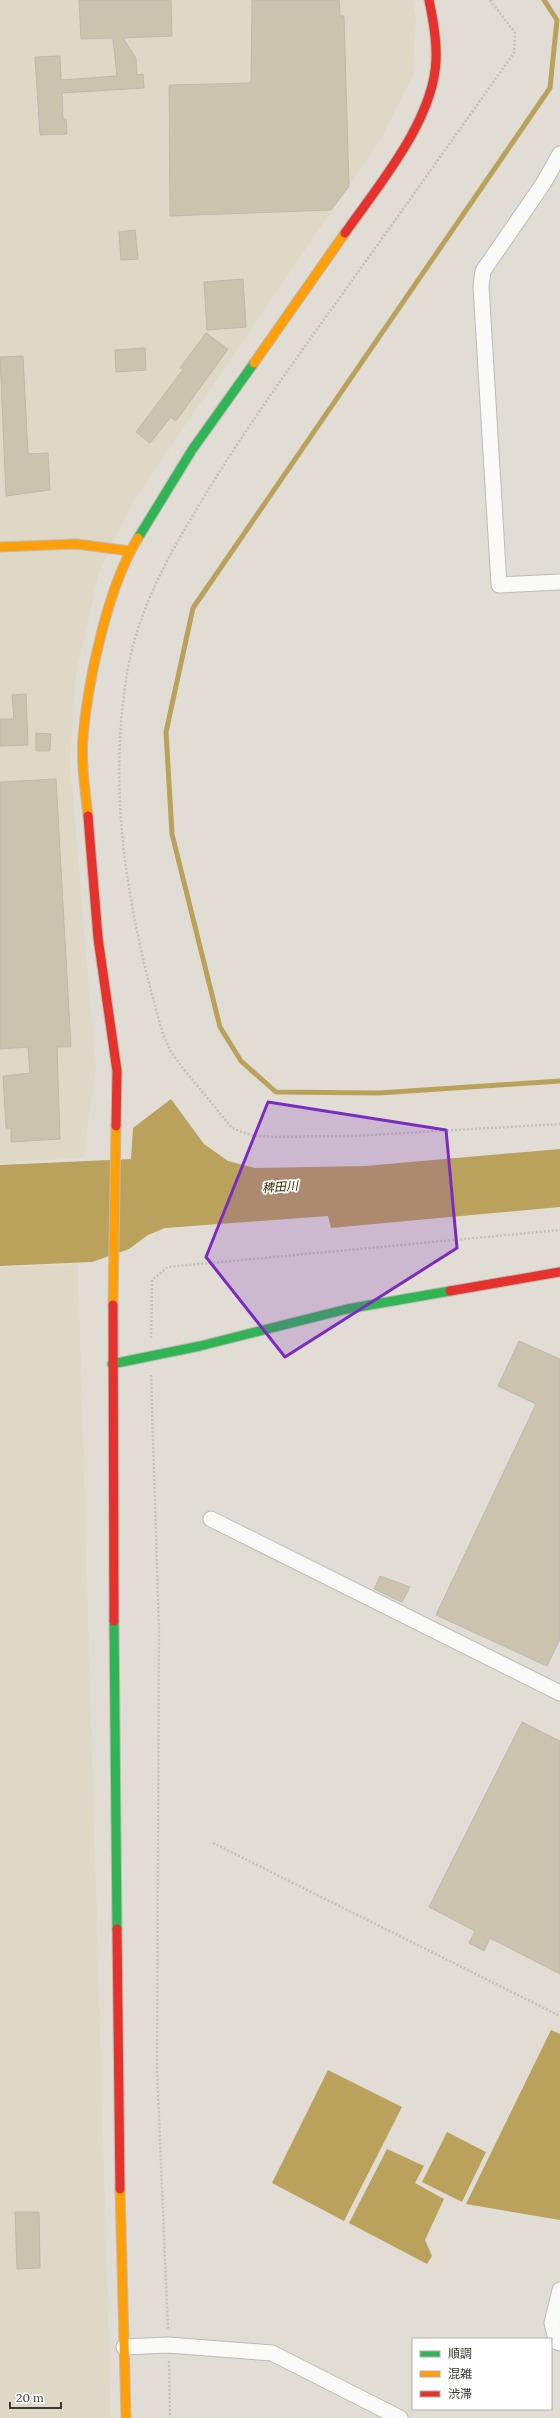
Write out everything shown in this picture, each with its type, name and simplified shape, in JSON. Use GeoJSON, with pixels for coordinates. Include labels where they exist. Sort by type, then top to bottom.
{"type":"FeatureCollection","features":[{"type":"Feature","properties":{"kind":"street"},"geometry":{"type":"LineString","coordinates":[[126,2418],[119,2128],[112,1364],[112,1280],[117,1071],[98,938],[84,774],[83,737],[96,656],[111,602],[130,551],[192,450],[395,164],[413,134],[428,103],[434,83],[436,61],[433,21],[429,0]]}},
{"type":"Feature","properties":{"kind":"street"},"geometry":{"type":"LineString","coordinates":[[560,154],[543,184],[483,271],[480,286],[499,586],[560,582]]}},
{"type":"Feature","properties":{"kind":"street"},"geometry":{"type":"LineString","coordinates":[[0,547],[76,544],[130,551]]}},
{"type":"Feature","properties":{"kind":"street"},"geometry":{"type":"LineString","coordinates":[[112,1364],[150,1355],[200,1346],[347,1309],[560,1272]]}},
{"type":"Feature","properties":{"kind":"street"},"geometry":{"type":"LineString","coordinates":[[211,1519],[560,1693]]}},
{"type":"Feature","properties":{"kind":"street"},"geometry":{"type":"LineString","coordinates":[[560,2290],[552,2324],[557,2342],[560,2343]]}},
{"type":"Feature","properties":{"kind":"street"},"geometry":{"type":"LineString","coordinates":[[124,2347],[168,2344],[272,2353],[400,2418]]}},
{"type":"Feature","properties":{"kind":"path"},"geometry":{"type":"LineString","coordinates":[[490,0],[515,34],[514,53],[235,446],[159,574],[137,631],[129,667],[120,742],[121,829],[132,915],[163,1034],[171,1052],[182,1067],[232,1128],[250,1134],[273,1137],[353,1136],[560,1124]]}},
{"type":"Feature","properties":{"kind":"path"},"geometry":{"type":"LineString","coordinates":[[170,2418],[157,2069],[159,1630],[150,1355],[152,1280],[168,1267],[560,1230]]}},
{"type":"Feature","properties":{"kind":"path"},"geometry":{"type":"LineString","coordinates":[[213,1843],[560,2016]]}},
{"type":"Feature","properties":{"kind":"highlighted area"},"geometry":{"type":"Polygon","coordinates":[[[268,1102],[446,1130],[457,1248],[285,1357],[206,1257],[268,1102]]]}},
{"type":"Feature","properties":{"kind":"shaded area"},"geometry":{"type":"Polygon","coordinates":[[[0,0],[412,0],[416,17],[413,75],[382,137],[133,502],[99,572],[76,675],[70,763],[96,1068],[83,1158],[0,1163],[0,0]]]}},
{"type":"Feature","properties":{"kind":"shaded area"},"geometry":{"type":"Polygon","coordinates":[[[78,1264],[111,2418],[0,2418],[0,1268],[78,1264]]]}},
{"type":"Feature","properties":{"kind":"water","name":"稗田川"},"geometry":{"type":"Polygon","coordinates":[[[171,1099],[204,1144],[228,1161],[255,1168],[365,1166],[560,1149],[560,1207],[331,1228],[328,1216],[165,1228],[148,1235],[129,1249],[92,1262],[0,1266],[0,1165],[131,1159],[133,1128],[171,1099]]]}},
{"type":"Feature","properties":{"kind":"water"},"geometry":{"type":"Polygon","coordinates":[[[551,2030],[560,2034],[560,2220],[466,2204],[551,2030]]]}},
{"type":"Feature","properties":{"kind":"water"},"geometry":{"type":"Polygon","coordinates":[[[328,2070],[402,2107],[344,2221],[272,2183],[328,2070]]]}},
{"type":"Feature","properties":{"kind":"water"},"geometry":{"type":"Polygon","coordinates":[[[447,2132],[486,2152],[462,2202],[422,2182],[447,2132]]]}},
{"type":"Feature","properties":{"kind":"water"},"geometry":{"type":"Polygon","coordinates":[[[387,2149],[424,2166],[415,2183],[444,2199],[425,2240],[432,2256],[427,2264],[349,2223],[387,2149]]]}},
{"type":"Feature","properties":{"kind":"building"},"geometry":{"type":"Polygon","coordinates":[[[79,0],[171,0],[172,36],[123,38],[136,58],[137,75],[143,74],[144,88],[62,93],[63,119],[66,119],[67,134],[40,135],[35,57],[60,56],[61,80],[117,76],[113,38],[81,39],[79,0]]]}},
{"type":"Feature","properties":{"kind":"building"},"geometry":{"type":"Polygon","coordinates":[[[252,0],[339,0],[340,16],[344,16],[349,186],[331,210],[170,216],[169,85],[251,83],[252,0]]]}},
{"type":"Feature","properties":{"kind":"building"},"geometry":{"type":"Polygon","coordinates":[[[135,230],[138,259],[121,260],[119,232],[135,230]]]}},
{"type":"Feature","properties":{"kind":"building"},"geometry":{"type":"Polygon","coordinates":[[[243,279],[246,327],[207,330],[204,282],[243,279]]]}},
{"type":"Feature","properties":{"kind":"building"},"geometry":{"type":"Polygon","coordinates":[[[206,333],[228,349],[176,421],[171,417],[150,443],[136,432],[184,368],[180,368],[206,333]]]}},
{"type":"Feature","properties":{"kind":"building"},"geometry":{"type":"Polygon","coordinates":[[[145,348],[146,370],[116,372],[115,350],[145,348]]]}},
{"type":"Feature","properties":{"kind":"building"},"geometry":{"type":"Polygon","coordinates":[[[23,356],[28,454],[48,453],[50,490],[6,496],[0,357],[23,356]]]}},
{"type":"Feature","properties":{"kind":"building"},"geometry":{"type":"Polygon","coordinates":[[[26,694],[28,745],[0,746],[0,719],[14,719],[12,695],[26,694]]]}},
{"type":"Feature","properties":{"kind":"building"},"geometry":{"type":"Polygon","coordinates":[[[36,733],[51,734],[50,751],[36,751],[36,733]]]}},
{"type":"Feature","properties":{"kind":"building"},"geometry":{"type":"Polygon","coordinates":[[[56,779],[71,1047],[57,1047],[60,1139],[11,1142],[11,1128],[6,1128],[3,1076],[30,1073],[28,1047],[0,1049],[0,782],[56,779]]]}},
{"type":"Feature","properties":{"kind":"building"},"geometry":{"type":"Polygon","coordinates":[[[519,1341],[560,1359],[560,1639],[547,1666],[436,1615],[536,1404],[498,1386],[519,1341]]]}},
{"type":"Feature","properties":{"kind":"building"},"geometry":{"type":"Polygon","coordinates":[[[380,1576],[410,1587],[402,1602],[374,1589],[380,1576]]]}},
{"type":"Feature","properties":{"kind":"building"},"geometry":{"type":"Polygon","coordinates":[[[522,1722],[560,1741],[560,1974],[490,1938],[484,1951],[469,1943],[475,1931],[429,1907],[522,1722]]]}},
{"type":"Feature","properties":{"kind":"building"},"geometry":{"type":"Polygon","coordinates":[[[15,2212],[39,2212],[40,2268],[17,2269],[15,2212]]]}},
{"type":"Feature","properties":{"kind":"waterway"},"geometry":{"type":"LineString","coordinates":[[544,0],[557,20],[550,88],[193,608],[166,732],[172,834],[220,1027],[241,1061],[276,1092],[379,1093],[560,1081]]}},
{"type":"Feature","properties":{"kind":"traffic: fast"},"geometry":{"type":"LineString","coordinates":[[138,538],[192,450],[254,363]]}},
{"type":"Feature","properties":{"kind":"traffic: fast"},"geometry":{"type":"LineString","coordinates":[[112,1364],[200,1346],[347,1309],[450,1291]]}},
{"type":"Feature","properties":{"kind":"traffic: fast"},"geometry":{"type":"LineString","coordinates":[[114,1621],[117,1929]]}},
{"type":"Feature","properties":{"kind":"traffic: slow"},"geometry":{"type":"LineString","coordinates":[[254,363],[345,233]]}},
{"type":"Feature","properties":{"kind":"traffic: slow"},"geometry":{"type":"LineString","coordinates":[[88,816],[84,776],[83,737],[89,689],[101,634],[117,581],[138,538]]}},
{"type":"Feature","properties":{"kind":"traffic: slow"},"geometry":{"type":"LineString","coordinates":[[0,547],[76,544],[130,551]]}},
{"type":"Feature","properties":{"kind":"traffic: slow"},"geometry":{"type":"LineString","coordinates":[[113,1305],[116,1126]]}},
{"type":"Feature","properties":{"kind":"traffic: slow"},"geometry":{"type":"LineString","coordinates":[[120,2189],[126,2418]]}},
{"type":"Feature","properties":{"kind":"traffic: jam"},"geometry":{"type":"LineString","coordinates":[[345,233],[388,173],[415,129],[426,106],[433,83],[436,60],[435,38],[429,0]]}},
{"type":"Feature","properties":{"kind":"traffic: jam"},"geometry":{"type":"LineString","coordinates":[[88,816],[98,938],[117,1071],[116,1126]]}},
{"type":"Feature","properties":{"kind":"traffic: jam"},"geometry":{"type":"LineString","coordinates":[[450,1291],[560,1272]]}},
{"type":"Feature","properties":{"kind":"traffic: jam"},"geometry":{"type":"LineString","coordinates":[[113,1305],[114,1621]]}},
{"type":"Feature","properties":{"kind":"traffic: jam"},"geometry":{"type":"LineString","coordinates":[[117,1929],[120,2189]]}}]}
